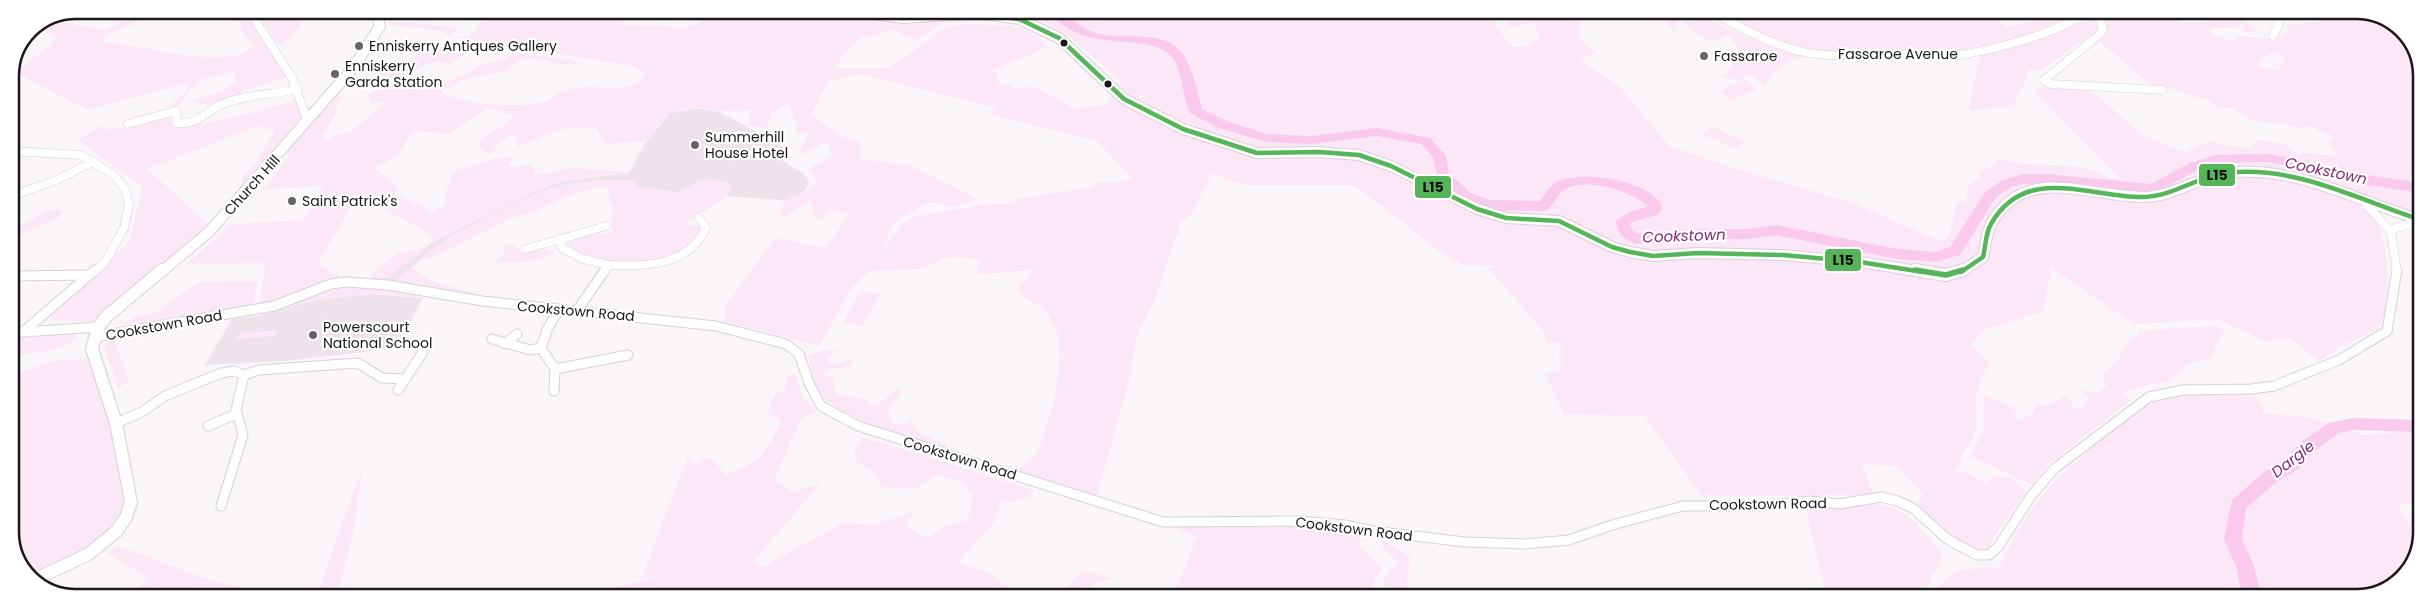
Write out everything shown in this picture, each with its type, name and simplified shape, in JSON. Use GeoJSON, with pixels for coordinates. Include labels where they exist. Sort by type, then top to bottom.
{"type":"FeatureCollection","features":[{"type":"Feature","properties":{"kind":"main road","name":"Church Hill"},"geometry":{"type":"LineString","coordinates":[[96,332],[108,316],[209,232],[353,68],[378,33],[380,26],[378,19]]}},
{"type":"Feature","properties":{"kind":"main road"},"geometry":{"type":"LineString","coordinates":[[1013,19],[1039,26],[1059,38],[1124,99],[1183,129],[1257,153],[1319,152],[1359,155],[1391,166],[1460,203],[1492,214],[1506,218],[1559,221],[1612,247],[1653,256],[1698,253],[1783,255],[1860,262],[1946,275],[1960,273],[1983,257],[1991,224],[1998,214],[2017,197],[2033,188],[2062,186],[2145,197],[2185,189],[2206,178],[2227,173],[2251,172],[2274,174],[2311,183],[2413,218]]}},
{"type":"Feature","properties":{"kind":"main road"},"geometry":{"type":"LineString","coordinates":[[41,577],[97,549],[117,531],[126,517],[131,502],[130,488],[116,423],[92,350],[96,332]]}},
{"type":"Feature","properties":{"kind":"street"},"geometry":{"type":"LineString","coordinates":[[255,19],[283,62],[297,89],[305,114],[311,116]]}},
{"type":"Feature","properties":{"kind":"street","name":"Fassaroe Avenue"},"geometry":{"type":"LineString","coordinates":[[1725,19],[1779,46],[1801,52],[1866,56],[1896,54],[1950,56],[2015,42],[2077,19]]}},
{"type":"Feature","properties":{"kind":"street"},"geometry":{"type":"LineString","coordinates":[[2100,19],[2103,29],[2099,36],[2044,80],[2050,84],[2162,90]]}},
{"type":"Feature","properties":{"kind":"street"},"geometry":{"type":"LineString","coordinates":[[2273,36],[2278,32],[2280,24],[2278,19]]}},
{"type":"Feature","properties":{"kind":"street"},"geometry":{"type":"LineString","coordinates":[[128,124],[176,111],[175,120],[177,123],[188,124],[206,117],[216,108],[249,98],[297,89]]}},
{"type":"Feature","properties":{"kind":"street"},"geometry":{"type":"LineString","coordinates":[[19,152],[81,155],[94,161],[114,175],[125,188],[129,205],[124,228],[105,262],[46,311],[42,320],[45,327],[54,330]]}},
{"type":"Feature","properties":{"kind":"street"},"geometry":{"type":"LineString","coordinates":[[20,193],[59,179],[94,161]]}},
{"type":"Feature","properties":{"kind":"street"},"geometry":{"type":"LineString","coordinates":[[2364,202],[2391,232],[2396,228],[2413,223]]}},
{"type":"Feature","properties":{"kind":"street"},"geometry":{"type":"LineString","coordinates":[[560,239],[562,248],[582,259],[609,265],[641,266],[662,263],[684,254],[702,239],[706,228],[699,218]]}},
{"type":"Feature","properties":{"kind":"street"},"geometry":{"type":"LineString","coordinates":[[526,249],[606,226]]}},
{"type":"Feature","properties":{"kind":"street","name":"Cookstown Road"},"geometry":{"type":"LineString","coordinates":[[46,311],[23,332],[54,330],[96,332],[274,306],[331,284],[346,282],[388,284],[482,301],[716,326],[786,344],[799,354],[809,383],[821,406],[858,426],[1163,522],[1299,521],[1344,525],[1465,542],[1525,544],[1569,540],[1612,525],[1683,506],[1761,506],[1811,501],[1839,504],[1881,497],[1898,501],[1914,509],[1946,538],[1977,555],[1989,556],[2031,496],[2054,469],[2149,397],[2183,390],[2252,389],[2274,386],[2339,360],[2388,331],[2397,272],[2391,232]]}},
{"type":"Feature","properties":{"kind":"street"},"geometry":{"type":"LineString","coordinates":[[576,312],[609,265]]}},
{"type":"Feature","properties":{"kind":"street"},"geometry":{"type":"LineString","coordinates":[[19,275],[89,275]]}},
{"type":"Feature","properties":{"kind":"street"},"geometry":{"type":"LineString","coordinates":[[541,348],[547,330],[558,310]]}},
{"type":"Feature","properties":{"kind":"street"},"geometry":{"type":"LineString","coordinates":[[505,344],[516,334]]}},
{"type":"Feature","properties":{"kind":"street"},"geometry":{"type":"LineString","coordinates":[[492,339],[530,350],[541,348]]}},
{"type":"Feature","properties":{"kind":"street"},"geometry":{"type":"LineString","coordinates":[[541,348],[555,369],[554,391]]}},
{"type":"Feature","properties":{"kind":"street"},"geometry":{"type":"LineString","coordinates":[[398,390],[423,352]]}},
{"type":"Feature","properties":{"kind":"street"},"geometry":{"type":"LineString","coordinates":[[555,369],[628,355]]}},
{"type":"Feature","properties":{"kind":"street"},"geometry":{"type":"LineString","coordinates":[[116,423],[142,412],[166,396],[220,373],[234,372],[244,376],[260,370],[358,363],[382,378],[405,379]]}},
{"type":"Feature","properties":{"kind":"street"},"geometry":{"type":"LineString","coordinates":[[221,506],[243,435],[236,414],[236,403],[244,376]]}},
{"type":"Feature","properties":{"kind":"street"},"geometry":{"type":"LineString","coordinates":[[208,426],[236,414]]}},
{"type":"Feature","properties":{"kind":"shaded area"},"geometry":{"type":"Polygon","coordinates":[[[124,19],[138,19],[136,22],[105,36],[104,42],[183,55],[225,57],[241,54],[254,46],[243,33],[238,21],[226,19],[249,19],[287,77],[243,91],[241,94],[208,105],[193,102],[194,100],[224,91],[229,86],[238,83],[233,72],[199,80],[176,108],[168,111],[167,109],[187,90],[187,83],[87,110],[19,74],[20,68],[48,47],[57,37],[41,30],[54,23],[59,22],[106,31],[124,19]]]}},
{"type":"Feature","properties":{"kind":"shaded area"},"geometry":{"type":"Polygon","coordinates":[[[261,19],[301,19],[300,27],[283,44],[278,44],[261,19]]]}},
{"type":"Feature","properties":{"kind":"shaded area"},"geometry":{"type":"Polygon","coordinates":[[[480,19],[625,19],[622,25],[666,26],[680,29],[697,24],[702,19],[987,19],[989,20],[946,22],[915,40],[904,36],[894,29],[872,37],[861,36],[839,60],[841,60],[835,68],[890,68],[946,27],[970,24],[1011,26],[1024,29],[1040,38],[1048,47],[992,71],[997,74],[999,84],[1013,86],[1014,90],[1033,86],[1073,108],[1106,105],[1121,82],[1061,32],[1038,19],[1497,19],[1495,25],[1512,47],[1522,47],[1539,39],[1534,23],[1505,28],[1510,19],[1580,19],[1580,40],[1596,52],[1580,61],[1620,87],[1669,146],[1736,169],[1853,203],[1943,242],[1950,234],[1956,204],[1966,200],[1969,185],[1979,179],[1980,172],[1996,164],[1996,159],[2018,163],[2080,167],[2098,172],[2111,179],[2120,179],[2035,92],[2042,85],[2083,88],[2100,98],[2151,143],[2145,136],[2185,152],[2210,141],[2226,146],[2251,148],[2257,140],[2285,144],[2298,155],[2306,153],[2336,156],[2330,144],[2333,137],[2309,126],[2299,128],[2284,124],[2252,121],[2234,108],[2218,108],[2206,98],[2199,98],[2174,89],[2154,88],[2099,41],[2106,29],[2104,19],[2178,19],[2182,23],[2241,19],[2257,31],[2242,33],[2245,26],[2242,25],[2234,28],[2209,28],[2212,35],[2234,41],[2238,36],[2272,39],[2288,32],[2287,25],[2328,19],[2367,20],[2385,26],[2399,38],[2406,47],[2412,65],[2413,213],[2344,195],[2368,212],[2375,220],[2382,235],[2388,279],[2386,309],[2377,330],[2341,346],[2319,361],[2290,338],[2267,342],[2218,319],[2134,324],[2051,268],[2044,311],[1984,330],[1971,345],[1989,363],[1981,379],[1976,398],[1977,426],[1974,437],[1960,458],[1963,460],[1955,471],[1970,474],[1986,484],[1994,475],[2012,478],[2026,492],[1994,537],[1985,556],[1973,557],[1917,506],[1923,494],[1897,466],[1861,464],[1874,495],[1701,495],[1645,416],[1564,414],[1545,374],[1562,369],[1559,357],[1563,353],[1559,351],[1563,343],[1547,342],[1543,331],[1489,269],[1499,266],[1463,265],[1430,245],[1401,220],[1353,185],[1245,185],[1212,173],[1191,216],[1180,221],[1179,235],[1175,237],[1158,293],[1137,334],[1131,374],[1096,499],[1013,473],[1034,456],[1042,441],[1055,397],[1060,352],[1057,332],[1047,312],[1040,305],[1028,300],[1017,290],[1034,269],[991,274],[976,273],[979,259],[953,257],[942,259],[924,269],[869,271],[851,289],[819,346],[724,321],[726,305],[775,238],[826,248],[849,214],[829,210],[822,220],[813,216],[812,200],[784,218],[780,213],[786,198],[809,190],[817,183],[809,168],[833,156],[827,142],[797,156],[809,133],[795,133],[797,125],[788,104],[772,113],[766,128],[749,126],[751,109],[731,111],[689,108],[679,110],[667,116],[647,141],[605,144],[596,128],[576,127],[558,130],[518,147],[513,133],[497,144],[493,153],[488,154],[481,149],[479,144],[487,136],[511,120],[514,115],[488,108],[448,134],[412,131],[398,155],[375,168],[400,190],[395,194],[420,205],[431,213],[445,205],[445,194],[454,171],[503,157],[513,158],[508,165],[512,167],[533,165],[535,173],[541,175],[569,168],[630,172],[564,181],[545,187],[434,241],[420,228],[393,214],[361,190],[318,263],[340,277],[282,300],[260,305],[265,263],[187,264],[231,224],[303,220],[323,185],[263,190],[290,155],[284,154],[338,93],[341,96],[335,107],[337,111],[321,140],[328,140],[339,134],[351,132],[385,103],[370,101],[369,95],[376,89],[449,81],[472,72],[478,66],[505,59],[514,53],[572,60],[578,64],[555,64],[544,59],[521,59],[506,71],[464,79],[443,90],[442,93],[465,101],[494,105],[536,104],[550,100],[556,94],[579,87],[625,87],[640,80],[645,73],[634,66],[451,37],[444,34],[443,31],[391,25],[388,22],[410,22],[458,28],[451,36],[463,37],[473,33],[483,20],[480,19]],[[2274,52],[2261,59],[2258,64],[2260,67],[2278,71],[2285,58],[2274,52]],[[859,74],[830,81],[822,92],[812,114],[838,135],[861,143],[860,159],[908,165],[978,199],[953,207],[930,202],[900,218],[889,231],[887,242],[872,267],[903,222],[913,217],[987,204],[1015,204],[1016,199],[1094,187],[1096,182],[1119,182],[1132,178],[1097,141],[992,115],[997,100],[993,107],[859,74]]]}},
{"type":"Feature","properties":{"kind":"shaded area"},"geometry":{"type":"Polygon","coordinates":[[[1681,19],[1675,24],[1676,34],[1666,21],[1681,19]]]}},
{"type":"Feature","properties":{"kind":"shaded area"},"geometry":{"type":"Polygon","coordinates":[[[1681,19],[1710,19],[1717,24],[1787,53],[1807,56],[1792,60],[1781,66],[1772,74],[1764,87],[1759,80],[1750,75],[1739,81],[1722,76],[1733,64],[1738,48],[1729,35],[1713,42],[1694,32],[1681,19]]]}},
{"type":"Feature","properties":{"kind":"shaded area"},"geometry":{"type":"Polygon","coordinates":[[[1734,19],[1998,19],[2006,27],[2042,19],[2066,19],[2030,34],[2012,39],[1934,52],[1894,50],[1843,52],[1817,50],[1782,42],[1734,19]]]}},
{"type":"Feature","properties":{"kind":"shaded area"},"geometry":{"type":"Polygon","coordinates":[[[2094,19],[2096,22],[2093,24],[2100,28],[2041,70],[2028,70],[2026,80],[2014,106],[1969,111],[1980,54],[2094,19]]]}},
{"type":"Feature","properties":{"kind":"shaded area"},"geometry":{"type":"Polygon","coordinates":[[[460,44],[477,46],[449,64],[441,62],[429,63],[401,77],[374,74],[379,71],[402,66],[426,49],[460,44]]]}},
{"type":"Feature","properties":{"kind":"shaded area"},"geometry":{"type":"Polygon","coordinates":[[[1745,80],[1757,89],[1731,100],[1719,91],[1745,80]]]}},
{"type":"Feature","properties":{"kind":"shaded area"},"geometry":{"type":"Polygon","coordinates":[[[297,100],[302,116],[241,189],[242,178],[259,158],[275,131],[257,126],[147,169],[210,225],[96,322],[53,319],[50,313],[130,241],[142,187],[78,140],[101,126],[111,130],[169,116],[173,127],[193,126],[256,112],[297,100]]]}},
{"type":"Feature","properties":{"kind":"shaded area"},"geometry":{"type":"Polygon","coordinates":[[[694,108],[718,111],[787,149],[776,157],[803,173],[809,181],[807,187],[796,201],[681,193],[637,187],[612,180],[569,184],[556,187],[486,218],[447,239],[393,282],[385,280],[434,241],[545,187],[564,181],[629,173],[644,145],[669,114],[694,108]]]}},
{"type":"Feature","properties":{"kind":"shaded area"},"geometry":{"type":"Polygon","coordinates":[[[1710,126],[1745,141],[1738,149],[1703,135],[1710,126]]]}},
{"type":"Feature","properties":{"kind":"shaded area"},"geometry":{"type":"Polygon","coordinates":[[[632,180],[637,183],[637,187],[678,193],[700,180],[729,182],[731,188],[726,197],[686,223],[701,228],[698,235],[688,247],[666,260],[641,264],[606,262],[583,255],[574,250],[568,243],[572,238],[596,231],[602,235],[614,232],[611,221],[613,205],[609,204],[609,192],[606,188],[598,187],[574,194],[536,211],[509,219],[429,259],[420,259],[469,226],[512,204],[551,188],[583,182],[632,180]]]}},
{"type":"Feature","properties":{"kind":"shaded area"},"geometry":{"type":"Polygon","coordinates":[[[50,210],[61,210],[62,212],[57,219],[19,234],[19,226],[50,210]]]}},
{"type":"Feature","properties":{"kind":"shaded area"},"geometry":{"type":"Polygon","coordinates":[[[507,245],[514,245],[521,252],[541,250],[555,252],[534,261],[495,262],[504,254],[504,248],[507,245]]]}},
{"type":"Feature","properties":{"kind":"shaded area"},"geometry":{"type":"Polygon","coordinates":[[[426,248],[385,280],[374,280],[371,275],[397,253],[426,248]]]}},
{"type":"Feature","properties":{"kind":"shaded area"},"geometry":{"type":"Polygon","coordinates":[[[411,267],[433,281],[475,294],[393,282],[411,267]]]}},
{"type":"Feature","properties":{"kind":"shaded area"},"geometry":{"type":"Polygon","coordinates":[[[257,281],[254,306],[137,326],[124,323],[139,315],[152,315],[199,282],[257,281]]]}},
{"type":"Feature","properties":{"kind":"shaded area"},"geometry":{"type":"Polygon","coordinates":[[[356,284],[393,288],[423,298],[387,295],[351,296],[281,308],[336,287],[356,284]]]}},
{"type":"Feature","properties":{"kind":"shaded area"},"geometry":{"type":"Polygon","coordinates":[[[860,291],[880,294],[863,326],[843,323],[860,291]]]}},
{"type":"Feature","properties":{"kind":"shaded area","name":"Powerscourt National School"},"geometry":{"type":"Polygon","coordinates":[[[368,294],[423,298],[397,348],[285,361],[205,365],[232,319],[257,316],[311,301],[368,294]]]}},
{"type":"Feature","properties":{"kind":"shaded area"},"geometry":{"type":"Polygon","coordinates":[[[2219,327],[2225,332],[2217,342],[2210,359],[2197,361],[2187,366],[2169,382],[2123,392],[2131,400],[2050,463],[2032,485],[1970,456],[1983,433],[1984,395],[2017,409],[2014,415],[2019,421],[2033,413],[2036,405],[2048,405],[2066,396],[2071,401],[2073,407],[2082,409],[2084,403],[2090,398],[2078,390],[2098,393],[2107,386],[2103,377],[2104,373],[2117,362],[2128,341],[2138,335],[2138,331],[2219,327]]]}},
{"type":"Feature","properties":{"kind":"shaded area"},"geometry":{"type":"Polygon","coordinates":[[[278,330],[276,336],[237,339],[236,337],[241,333],[278,330]]]}},
{"type":"Feature","properties":{"kind":"shaded area"},"geometry":{"type":"Polygon","coordinates":[[[70,333],[78,335],[74,341],[67,345],[48,351],[19,355],[19,337],[70,333]]]}},
{"type":"Feature","properties":{"kind":"shaded area"},"geometry":{"type":"Polygon","coordinates":[[[115,340],[129,381],[117,389],[117,383],[105,348],[106,342],[115,340]]]}},
{"type":"Feature","properties":{"kind":"shaded area"},"geometry":{"type":"Polygon","coordinates":[[[825,350],[838,351],[826,358],[829,362],[841,364],[854,357],[850,367],[829,369],[823,374],[834,379],[836,394],[866,399],[869,406],[883,401],[898,387],[902,393],[888,408],[891,421],[902,426],[910,420],[918,432],[957,450],[948,450],[868,423],[827,401],[814,380],[809,355],[825,350]]]}},
{"type":"Feature","properties":{"kind":"shaded area"},"geometry":{"type":"Polygon","coordinates":[[[70,359],[87,360],[93,370],[104,404],[119,470],[123,506],[122,515],[114,527],[93,546],[81,554],[37,573],[28,564],[23,554],[19,536],[19,374],[46,363],[70,359]]]}},
{"type":"Feature","properties":{"kind":"shaded area"},"geometry":{"type":"Polygon","coordinates":[[[795,374],[802,396],[816,412],[802,418],[774,479],[793,492],[821,483],[753,562],[763,567],[843,523],[876,524],[915,511],[906,526],[927,538],[946,526],[968,520],[972,496],[964,483],[938,475],[914,489],[882,487],[875,473],[858,463],[854,453],[862,438],[887,444],[1033,490],[1030,497],[1014,502],[1002,500],[994,522],[959,562],[990,574],[1011,589],[607,589],[672,574],[641,579],[688,457],[696,464],[710,457],[726,475],[755,460],[766,449],[782,421],[768,413],[774,395],[785,389],[786,376],[795,374]]]}},
{"type":"Feature","properties":{"kind":"shaded area"},"geometry":{"type":"Polygon","coordinates":[[[2188,394],[2256,395],[2264,409],[2263,413],[2312,418],[2364,435],[2413,432],[2413,503],[2398,506],[2413,531],[2412,543],[2406,561],[2399,570],[2385,582],[2367,588],[2356,589],[1936,589],[1946,579],[1960,571],[1999,567],[2027,517],[2050,487],[2090,449],[2149,403],[2188,394]]]}},
{"type":"Feature","properties":{"kind":"shaded area"},"geometry":{"type":"Polygon","coordinates":[[[362,469],[354,529],[339,589],[319,589],[362,469]]]}},
{"type":"Feature","properties":{"kind":"shaded area"},"geometry":{"type":"Polygon","coordinates":[[[1860,503],[1876,504],[1899,511],[1916,523],[1942,553],[1940,564],[1933,573],[1932,570],[1930,582],[1924,589],[1825,589],[1805,506],[1860,503]]]}},
{"type":"Feature","properties":{"kind":"shaded area"},"geometry":{"type":"Polygon","coordinates":[[[1170,526],[1309,526],[1361,533],[1359,545],[1382,569],[1375,579],[1372,589],[1176,589],[1197,537],[1170,526]]]}},
{"type":"Feature","properties":{"kind":"shaded area"},"geometry":{"type":"Polygon","coordinates":[[[1380,538],[1410,557],[1407,589],[1382,589],[1385,577],[1398,562],[1383,548],[1380,538]]]}},
{"type":"Feature","properties":{"kind":"shaded area"},"geometry":{"type":"Polygon","coordinates":[[[117,545],[201,577],[245,589],[136,589],[149,579],[108,553],[117,545]]]}},
{"type":"Feature","properties":{"kind":"shaded area"},"geometry":{"type":"Polygon","coordinates":[[[1088,572],[1113,578],[1095,583],[1092,589],[1066,589],[1079,574],[1088,572]]]}},
{"type":"Feature","properties":{"kind":"waterway","name":"Cookstown"},"geometry":{"type":"LineString","coordinates":[[1064,19],[1073,27],[1098,37],[1162,43],[1177,55],[1187,78],[1196,111],[1224,125],[1266,138],[1312,140],[1377,132],[1425,141],[1439,156],[1443,176],[1466,196],[1489,205],[1544,206],[1557,189],[1562,185],[1572,182],[1597,181],[1625,187],[1637,192],[1655,205],[1654,211],[1632,216],[1622,221],[1626,233],[1633,238],[1650,239],[1694,234],[1749,234],[1776,230],[1897,254],[1936,257],[1955,251],[1991,194],[2008,183],[2024,179],[2047,179],[2153,189],[2195,166],[2216,159],[2269,158],[2312,166],[2354,178],[2413,187]]}},
{"type":"Feature","properties":{"kind":"waterway","name":"Dargle"},"geometry":{"type":"LineString","coordinates":[[2250,589],[2245,566],[2233,539],[2238,505],[2269,478],[2293,463],[2307,447],[2335,428],[2353,424],[2413,426]]}},
{"type":"Feature","properties":{"kind":"transit line","name":"L15"},"geometry":{"type":"LineString","coordinates":[[1019,19],[1059,38],[1124,99],[1183,129],[1257,153],[1319,152],[1359,155],[1391,166],[1477,209],[1506,218],[1559,221],[1612,247],[1653,256],[1698,253],[1783,255],[1860,262],[1946,275],[1959,273],[1983,257],[1991,224],[2005,205],[2021,194],[2040,189],[2060,188],[2080,189],[2123,196],[2154,196],[2165,194],[2206,178],[2227,173],[2277,174],[2301,179],[2413,217]]}},
{"type":"Feature","properties":{"kind":"place","name":"Enniskerry Antiques Gallery"},"geometry":{"type":"Point","coordinates":[359,46]}},
{"type":"Feature","properties":{"kind":"place","name":"Fassaroe"},"geometry":{"type":"Point","coordinates":[1704,56]}},
{"type":"Feature","properties":{"kind":"place","name":"Enniskerry Garda Station"},"geometry":{"type":"Point","coordinates":[335,74]}},
{"type":"Feature","properties":{"kind":"place","name":"Summerhill House Hotel"},"geometry":{"type":"Point","coordinates":[695,145]}},
{"type":"Feature","properties":{"kind":"place","name":"Saint Patrick's"},"geometry":{"type":"Point","coordinates":[292,201]}},
{"type":"Feature","properties":{"kind":"place","name":"Powerscourt National School"},"geometry":{"type":"Point","coordinates":[313,335]}}]}
